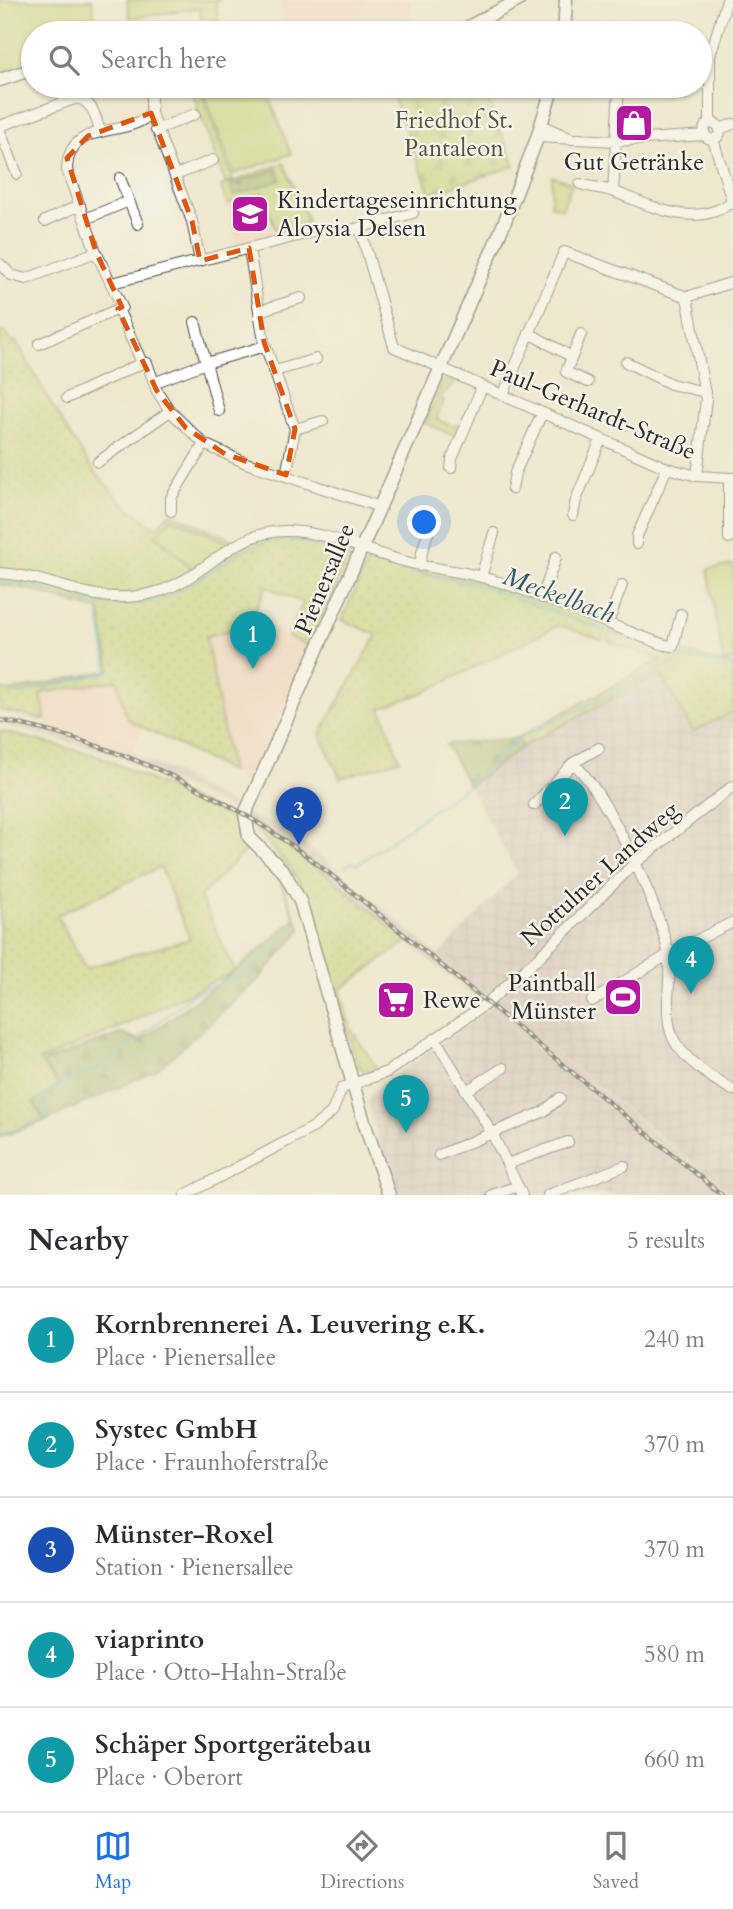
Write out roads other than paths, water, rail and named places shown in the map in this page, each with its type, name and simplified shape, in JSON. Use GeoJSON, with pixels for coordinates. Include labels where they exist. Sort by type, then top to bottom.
{"type":"FeatureCollection","features":[{"type":"Feature","properties":{"kind":"main road"},"geometry":{"type":"LineString","coordinates":[[476,21],[503,4],[519,0]]}},
{"type":"Feature","properties":{"kind":"main road"},"geometry":{"type":"LineString","coordinates":[[565,21],[566,0]]}},
{"type":"Feature","properties":{"kind":"main road"},"geometry":{"type":"LineString","coordinates":[[0,80],[21,73]]}},
{"type":"Feature","properties":{"kind":"main road","name":"Pienersallee"},"geometry":{"type":"LineString","coordinates":[[388,1195],[300,901],[284,873],[249,837],[245,821],[251,795],[440,368],[539,131],[549,98]]}},
{"type":"Feature","properties":{"kind":"street"},"geometry":{"type":"LineString","coordinates":[[712,39],[727,0]]}},
{"type":"Feature","properties":{"kind":"street"},"geometry":{"type":"LineString","coordinates":[[0,126],[77,98],[87,101],[93,108],[100,131]]}},
{"type":"Feature","properties":{"kind":"street"},"geometry":{"type":"LineString","coordinates":[[151,98],[151,113],[156,130],[176,175],[192,222],[200,261]]}},
{"type":"Feature","properties":{"kind":"street"},"geometry":{"type":"LineString","coordinates":[[612,192],[619,98]]}},
{"type":"Feature","properties":{"kind":"street"},"geometry":{"type":"LineString","coordinates":[[711,98],[715,126]]}},
{"type":"Feature","properties":{"kind":"street"},"geometry":{"type":"LineString","coordinates":[[39,344],[122,307],[96,252],[67,170],[67,158],[78,142],[100,131],[142,120],[151,113]]}},
{"type":"Feature","properties":{"kind":"street"},"geometry":{"type":"LineString","coordinates":[[156,130],[195,114]]}},
{"type":"Feature","properties":{"kind":"street"},"geometry":{"type":"LineString","coordinates":[[580,184],[612,192],[668,214],[710,213],[733,202],[705,127],[733,124]]}},
{"type":"Feature","properties":{"kind":"street"},"geometry":{"type":"LineString","coordinates":[[0,131],[17,174]]}},
{"type":"Feature","properties":{"kind":"street"},"geometry":{"type":"LineString","coordinates":[[539,131],[572,139],[616,141],[709,137]]}},
{"type":"Feature","properties":{"kind":"street"},"geometry":{"type":"LineString","coordinates":[[176,175],[213,160]]}},
{"type":"Feature","properties":{"kind":"street"},"geometry":{"type":"LineString","coordinates":[[120,178],[138,224]]}},
{"type":"Feature","properties":{"kind":"street"},"geometry":{"type":"LineString","coordinates":[[85,219],[129,201]]}},
{"type":"Feature","properties":{"kind":"street"},"geometry":{"type":"LineString","coordinates":[[45,220],[80,205]]}},
{"type":"Feature","properties":{"kind":"street","name":"Paul-Gerhardt-Straße"},"geometry":{"type":"LineString","coordinates":[[413,214],[355,229],[394,347],[667,468],[697,476],[731,478]]}},
{"type":"Feature","properties":{"kind":"street"},"geometry":{"type":"LineString","coordinates":[[112,283],[313,232]]}},
{"type":"Feature","properties":{"kind":"street"},"geometry":{"type":"LineString","coordinates":[[249,248],[264,342],[295,429],[285,475]]}},
{"type":"Feature","properties":{"kind":"street"},"geometry":{"type":"LineString","coordinates":[[0,264],[11,275],[26,279],[96,252]]}},
{"type":"Feature","properties":{"kind":"street"},"geometry":{"type":"LineString","coordinates":[[503,395],[564,252],[687,297],[733,282]]}},
{"type":"Feature","properties":{"kind":"street"},"geometry":{"type":"LineString","coordinates":[[687,297],[705,392],[697,476]]}},
{"type":"Feature","properties":{"kind":"street"},"geometry":{"type":"LineString","coordinates":[[258,311],[301,298]]}},
{"type":"Feature","properties":{"kind":"street"},"geometry":{"type":"LineString","coordinates":[[118,309],[142,362]]}},
{"type":"Feature","properties":{"kind":"street"},"geometry":{"type":"LineString","coordinates":[[195,321],[219,411]]}},
{"type":"Feature","properties":{"kind":"street"},"geometry":{"type":"LineString","coordinates":[[529,333],[572,357]]}},
{"type":"Feature","properties":{"kind":"street"},"geometry":{"type":"LineString","coordinates":[[582,334],[566,372],[588,382]]}},
{"type":"Feature","properties":{"kind":"street"},"geometry":{"type":"LineString","coordinates":[[156,382],[206,363],[262,347],[264,342]]}},
{"type":"Feature","properties":{"kind":"street"},"geometry":{"type":"LineString","coordinates":[[275,371],[316,359]]}},
{"type":"Feature","properties":{"kind":"street"},"geometry":{"type":"LineString","coordinates":[[67,398],[142,362],[147,363],[158,391],[170,411],[204,444],[246,463],[380,507]]}},
{"type":"Feature","properties":{"kind":"street"},"geometry":{"type":"LineString","coordinates":[[626,362],[671,384],[705,392]]}},
{"type":"Feature","properties":{"kind":"street"},"geometry":{"type":"LineString","coordinates":[[451,468],[452,458],[482,387]]}},
{"type":"Feature","properties":{"kind":"street"},"geometry":{"type":"LineString","coordinates":[[97,462],[170,411]]}},
{"type":"Feature","properties":{"kind":"street"},"geometry":{"type":"LineString","coordinates":[[512,489],[515,473],[542,413]]}},
{"type":"Feature","properties":{"kind":"street"},"geometry":{"type":"LineString","coordinates":[[295,429],[323,421]]}},
{"type":"Feature","properties":{"kind":"street"},"geometry":{"type":"LineString","coordinates":[[573,515],[576,500],[601,439]]}},
{"type":"Feature","properties":{"kind":"street"},"geometry":{"type":"LineString","coordinates":[[171,511],[171,498],[204,444]]}},
{"type":"Feature","properties":{"kind":"street"},"geometry":{"type":"LineString","coordinates":[[637,544],[637,536],[667,468]]}},
{"type":"Feature","properties":{"kind":"street"},"geometry":{"type":"LineString","coordinates":[[729,538],[731,478]]}},
{"type":"Feature","properties":{"kind":"street"},"geometry":{"type":"LineString","coordinates":[[420,566],[429,519]]}},
{"type":"Feature","properties":{"kind":"street"},"geometry":{"type":"LineString","coordinates":[[0,573],[32,578],[93,597],[121,598],[161,591],[178,583],[240,541],[261,534],[301,532],[420,566],[481,577],[619,629],[673,646],[681,614]]}},
{"type":"Feature","properties":{"kind":"street"},"geometry":{"type":"LineString","coordinates":[[481,577],[494,533]]}},
{"type":"Feature","properties":{"kind":"street"},"geometry":{"type":"LineString","coordinates":[[542,598],[556,557]]}},
{"type":"Feature","properties":{"kind":"street"},"geometry":{"type":"LineString","coordinates":[[608,623],[622,585]]}},
{"type":"Feature","properties":{"kind":"street"},"geometry":{"type":"LineString","coordinates":[[534,805],[573,763],[599,748]]}},
{"type":"Feature","properties":{"kind":"street"},"geometry":{"type":"LineString","coordinates":[[573,763],[592,784],[652,899],[669,954],[669,1023],[673,1038],[683,1052],[733,1090]]}},
{"type":"Feature","properties":{"kind":"street","name":"Nottulner Landweg"},"geometry":{"type":"LineString","coordinates":[[353,1084],[387,1072],[436,1040],[511,983],[634,864],[733,786]]}},
{"type":"Feature","properties":{"kind":"street"},"geometry":{"type":"LineString","coordinates":[[592,1001],[669,954],[733,922]]}},
{"type":"Feature","properties":{"kind":"street"},"geometry":{"type":"LineString","coordinates":[[436,1040],[493,1135],[520,1190],[492,1195]]}},
{"type":"Feature","properties":{"kind":"street"},"geometry":{"type":"LineString","coordinates":[[466,1091],[503,1068]]}},
{"type":"Feature","properties":{"kind":"street"},"geometry":{"type":"LineString","coordinates":[[185,1195],[314,1127],[332,1112],[340,1090],[353,1084]]}},
{"type":"Feature","properties":{"kind":"street"},"geometry":{"type":"LineString","coordinates":[[439,1154],[493,1135],[543,1112],[560,1098]]}},
{"type":"Feature","properties":{"kind":"street"},"geometry":{"type":"LineString","coordinates":[[507,1164],[568,1142]]}},
{"type":"Feature","properties":{"kind":"street"},"geometry":{"type":"LineString","coordinates":[[548,1195],[624,1166]]}},
{"type":"Feature","properties":{"kind":"waterway","name":"Meckelbach"},"geometry":{"type":"LineString","coordinates":[[0,581],[88,602],[124,605],[164,598],[235,556],[270,541],[304,542],[350,558]]}},
{"type":"Feature","properties":{"kind":"waterway","name":"Meckelbach"},"geometry":{"type":"LineString","coordinates":[[370,564],[482,586],[683,658],[733,666]]}},
{"type":"Feature","properties":{"kind":"waterway"},"geometry":{"type":"LineString","coordinates":[[11,693],[22,693],[108,672],[98,606]]}},
{"type":"Feature","properties":{"kind":"waterway"},"geometry":{"type":"LineString","coordinates":[[343,868],[352,862],[358,864],[468,785],[515,741],[683,658]]}},
{"type":"Feature","properties":{"kind":"waterway"},"geometry":{"type":"LineString","coordinates":[[0,1134],[49,1117],[45,1099],[50,1089],[107,1064],[193,994],[249,972],[297,924]]}},
{"type":"Feature","properties":{"kind":"railway"},"geometry":{"type":"LineString","coordinates":[[0,720],[45,730],[132,759],[174,777],[255,821],[330,874],[722,1195]]}},
{"type":"Feature","properties":{"kind":"place","name":"Gut Getränke"},"geometry":{"type":"Point","coordinates":[634,123]}},
{"type":"Feature","properties":{"kind":"place","name":"Kindertageseinrichtung Aloysia Delsen"},"geometry":{"type":"Point","coordinates":[250,214]}},
{"type":"Feature","properties":{"kind":"place","name":"Kornbrennerei A. Leuvering e.K."},"geometry":{"type":"Point","coordinates":[253,669]}},
{"type":"Feature","properties":{"kind":"place","name":"Systec GmbH"},"geometry":{"type":"Point","coordinates":[565,836]}},
{"type":"Feature","properties":{"kind":"place","name":"Münster-Roxel"},"geometry":{"type":"Point","coordinates":[299,845]}},
{"type":"Feature","properties":{"kind":"place","name":"viaprinto"},"geometry":{"type":"Point","coordinates":[691,994]}},
{"type":"Feature","properties":{"kind":"place","name":"Paintball Münster"},"geometry":{"type":"Point","coordinates":[623,997]}},
{"type":"Feature","properties":{"kind":"place","name":"Rewe"},"geometry":{"type":"Point","coordinates":[396,1000]}},
{"type":"Feature","properties":{"kind":"place","name":"Schäper Sportgerätebau"},"geometry":{"type":"Point","coordinates":[406,1133]}},
{"type":"Feature","properties":{"kind":"park label","name":"Friedhof St. Pantaleon"},"geometry":{"type":"Point","coordinates":[454,134]}}]}
